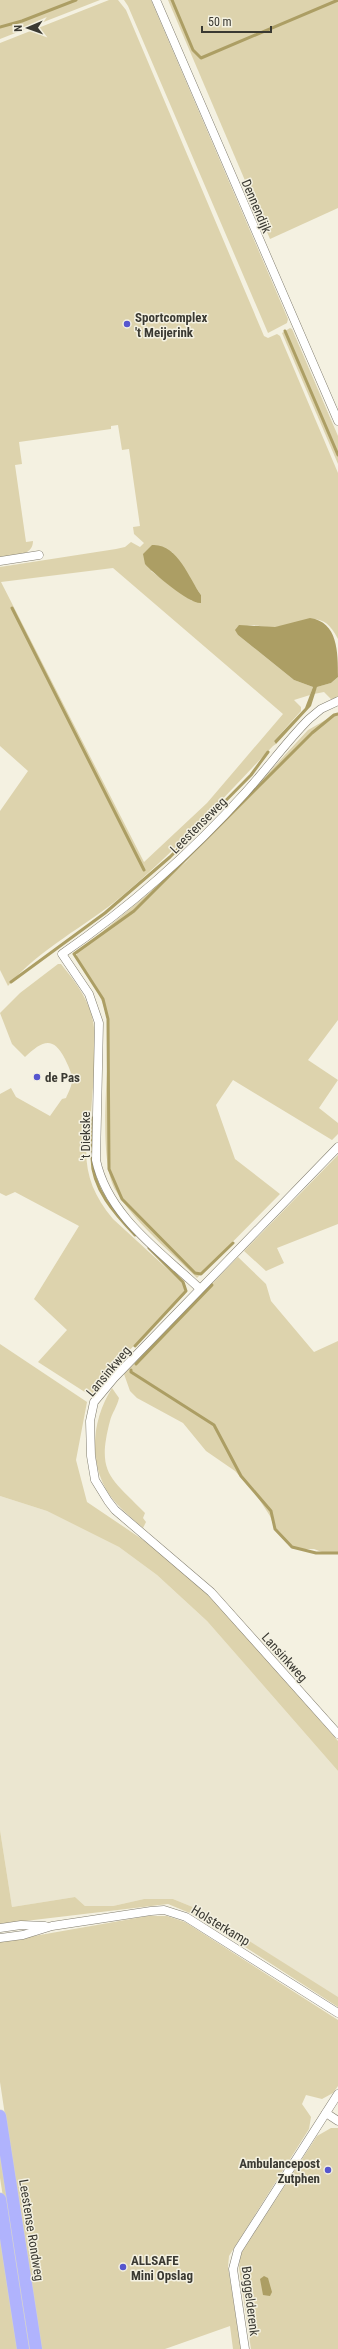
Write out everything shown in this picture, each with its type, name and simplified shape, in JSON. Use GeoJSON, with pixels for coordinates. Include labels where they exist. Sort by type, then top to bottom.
{"type":"FeatureCollection","features":[{"type":"Feature","properties":{"kind":"main road","name":"Leestense Rondweg"},"geometry":{"type":"LineString","coordinates":[[0,2116],[36,2349]]}},
{"type":"Feature","properties":{"kind":"main road","name":"Leestense Rondweg"},"geometry":{"type":"LineString","coordinates":[[0,2199],[23,2349]]}},
{"type":"Feature","properties":{"kind":"street","name":"Dennendijk"},"geometry":{"type":"LineString","coordinates":[[156,0],[338,421]]}},
{"type":"Feature","properties":{"kind":"street"},"geometry":{"type":"LineString","coordinates":[[0,561],[39,555]]}},
{"type":"Feature","properties":{"kind":"street","name":"Leestenseweg"},"geometry":{"type":"LineString","coordinates":[[62,954],[110,921],[172,867],[244,794],[308,719],[321,709],[338,701]]}},
{"type":"Feature","properties":{"kind":"street","name":"'t Diekske"},"geometry":{"type":"LineString","coordinates":[[62,954],[89,994],[98,1018],[100,1047],[96,1160],[102,1182],[110,1200],[123,1217],[199,1288]]}},
{"type":"Feature","properties":{"kind":"street","name":"Lansinkweg"},"geometry":{"type":"LineString","coordinates":[[338,1147],[199,1288],[94,1402],[90,1435],[91,1456],[95,1480],[115,1510],[211,1592],[338,1734]]}},
{"type":"Feature","properties":{"kind":"street","name":"Holsterkamp"},"geometry":{"type":"LineString","coordinates":[[0,1938],[23,1935],[52,1926],[151,1911],[175,1912],[198,1924],[338,2013]]}},
{"type":"Feature","properties":{"kind":"street","name":"Holsterkamp"},"geometry":{"type":"LineString","coordinates":[[0,1928],[21,1925],[52,1926]]}},
{"type":"Feature","properties":{"kind":"street","name":"Boggelderenk"},"geometry":{"type":"LineString","coordinates":[[245,2349],[234,2260],[238,2250],[338,2094]]}},
{"type":"Feature","properties":{"kind":"street"},"geometry":{"type":"LineString","coordinates":[[326,2113],[338,2121]]}},
{"type":"Feature","properties":{"kind":"shaded area"},"geometry":{"type":"Polygon","coordinates":[[[0,0],[100,0],[0,39],[0,0]]]}},
{"type":"Feature","properties":{"kind":"shaded area","name":"Sportcomplex 't Meijerink"},"geometry":{"type":"Polygon","coordinates":[[[109,0],[118,0],[126,10],[264,336],[268,338],[277,334],[280,336],[338,473],[338,639],[332,629],[325,622],[318,620],[303,621],[286,626],[273,627],[252,625],[236,630],[238,635],[294,680],[313,687],[310,695],[294,700],[301,707],[301,711],[274,741],[276,744],[142,879],[108,907],[48,949],[20,973],[8,986],[0,970],[0,811],[28,771],[0,746],[0,567],[116,549],[125,547],[131,542],[140,547],[144,543],[134,534],[133,527],[140,526],[129,449],[122,450],[118,425],[111,426],[111,429],[19,442],[22,464],[15,465],[26,542],[33,541],[30,550],[26,553],[0,557],[0,43],[109,0]],[[172,552],[151,571],[192,601],[201,595],[172,552]],[[113,568],[1,582],[144,862],[207,803],[283,714],[113,568]]]}},
{"type":"Feature","properties":{"kind":"shaded area"},"geometry":{"type":"Polygon","coordinates":[[[124,0],[151,0],[288,319],[287,323],[268,333],[128,6],[124,0]]]}},
{"type":"Feature","properties":{"kind":"shaded area"},"geometry":{"type":"Polygon","coordinates":[[[168,0],[338,0],[338,208],[270,239],[168,0]]]}},
{"type":"Feature","properties":{"kind":"shaded area"},"geometry":{"type":"Polygon","coordinates":[[[290,328],[292,329],[338,436],[338,464],[282,333],[290,328]]]}},
{"type":"Feature","properties":{"kind":"shaded area"},"geometry":{"type":"Polygon","coordinates":[[[152,545],[161,546],[175,555],[187,571],[201,595],[201,603],[188,599],[163,581],[145,564],[143,554],[152,545]]]}},
{"type":"Feature","properties":{"kind":"shaded area"},"geometry":{"type":"Polygon","coordinates":[[[310,618],[326,625],[331,632],[337,648],[338,677],[331,683],[317,687],[311,706],[276,744],[274,741],[305,708],[313,687],[294,680],[238,635],[235,630],[239,625],[275,627],[310,618]]]}},
{"type":"Feature","properties":{"kind":"shaded area"},"geometry":{"type":"Polygon","coordinates":[[[338,677],[338,698],[331,699],[324,692],[314,694],[317,687],[331,683],[338,677]]]}},
{"type":"Feature","properties":{"kind":"shaded area"},"geometry":{"type":"Polygon","coordinates":[[[338,713],[338,1020],[308,1060],[338,1080],[319,1108],[338,1123],[338,1134],[332,1140],[233,1080],[216,1105],[235,1159],[280,1194],[197,1278],[133,1215],[116,1191],[110,1177],[105,1136],[109,1028],[105,1009],[98,991],[77,959],[77,953],[186,862],[308,730],[338,713]]]}},
{"type":"Feature","properties":{"kind":"shaded area"},"geometry":{"type":"Polygon","coordinates":[[[58,964],[61,964],[82,993],[91,1013],[94,1025],[95,1064],[91,1117],[86,1145],[88,1171],[92,1183],[104,1207],[113,1219],[186,1286],[185,1294],[108,1372],[91,1396],[38,1362],[67,1330],[34,1299],[79,1226],[15,1192],[6,1196],[0,1193],[0,1094],[11,1088],[16,1097],[50,1116],[62,1099],[66,1098],[71,1087],[72,1077],[61,1051],[52,1044],[42,1044],[25,1057],[12,1044],[0,1013],[20,993],[58,964]]]}},
{"type":"Feature","properties":{"kind":"shaded area"},"geometry":{"type":"Polygon","coordinates":[[[338,1155],[338,1224],[277,1248],[284,1263],[266,1271],[244,1251],[338,1155]]]}},
{"type":"Feature","properties":{"kind":"shaded area"},"geometry":{"type":"Polygon","coordinates":[[[238,1257],[266,1284],[271,1301],[314,1352],[338,1341],[338,1553],[327,1554],[314,1549],[293,1549],[276,1531],[270,1516],[255,1493],[235,1471],[206,1451],[183,1423],[137,1398],[130,1391],[124,1374],[238,1257]]]}},
{"type":"Feature","properties":{"kind":"shaded area"},"geometry":{"type":"Polygon","coordinates":[[[0,1344],[87,1402],[76,1460],[87,1502],[167,1556],[228,1614],[338,1741],[338,1771],[207,1621],[157,1575],[119,1547],[47,1511],[0,1496],[0,1344]]]}},
{"type":"Feature","properties":{"kind":"shaded area"},"geometry":{"type":"Polygon","coordinates":[[[112,1388],[119,1398],[111,1418],[106,1439],[106,1464],[115,1482],[145,1513],[143,1518],[146,1522],[143,1528],[116,1503],[100,1476],[96,1461],[96,1431],[99,1416],[112,1388]]]}},
{"type":"Feature","properties":{"kind":"shaded area"},"geometry":{"type":"Polygon","coordinates":[[[0,1496],[47,1511],[119,1547],[157,1575],[207,1621],[338,1771],[338,1998],[200,1910],[173,1899],[144,1899],[113,1906],[85,1906],[75,1897],[12,1907],[0,1830],[0,1496]]]}},
{"type":"Feature","properties":{"kind":"shaded area"},"geometry":{"type":"Polygon","coordinates":[[[0,1830],[12,1907],[75,1897],[85,1906],[113,1906],[144,1899],[173,1899],[200,1910],[338,1997],[338,2007],[197,1916],[168,1904],[0,1924],[0,1830]]]}},
{"type":"Feature","properties":{"kind":"shaded area"},"geometry":{"type":"Polygon","coordinates":[[[148,1916],[167,1916],[185,1922],[338,2020],[338,2086],[333,2093],[322,2099],[306,2095],[302,2104],[311,2117],[309,2129],[229,2256],[228,2267],[241,2349],[233,2349],[230,2326],[165,2349],[40,2349],[0,2082],[0,1942],[148,1916]]]}},
{"type":"Feature","properties":{"kind":"shaded area"},"geometry":{"type":"Polygon","coordinates":[[[331,2128],[338,2128],[338,2349],[251,2349],[239,2268],[240,2255],[317,2136],[331,2128]]]}},
{"type":"Feature","properties":{"kind":"shaded area"},"geometry":{"type":"Polygon","coordinates":[[[0,2133],[34,2349],[27,2349],[0,2178],[0,2133]]]}},
{"type":"Feature","properties":{"kind":"shaded area"},"geometry":{"type":"Polygon","coordinates":[[[0,2218],[21,2349],[0,2349],[0,2218]]]}},
{"type":"Feature","properties":{"kind":"shaded area"},"geometry":{"type":"Polygon","coordinates":[[[264,2276],[268,2278],[272,2292],[270,2296],[263,2295],[260,2279],[264,2276]]]}},
{"type":"Feature","properties":{"kind":"waterway"},"geometry":{"type":"LineString","coordinates":[[0,27],[22,21],[76,0]]}},
{"type":"Feature","properties":{"kind":"waterway"},"geometry":{"type":"LineString","coordinates":[[172,0],[193,50],[201,58],[338,0]]}},
{"type":"Feature","properties":{"kind":"waterway"},"geometry":{"type":"LineString","coordinates":[[285,331],[338,455]]}},
{"type":"Feature","properties":{"kind":"waterway"},"geometry":{"type":"LineString","coordinates":[[12,608],[144,870]]}},
{"type":"Feature","properties":{"kind":"waterway"},"geometry":{"type":"LineString","coordinates":[[233,1243],[201,1274],[195,1273],[122,1199],[109,1169],[108,1019],[103,999],[74,954],[134,911],[312,733],[334,715],[338,714]]}},
{"type":"Feature","properties":{"kind":"waterway"},"geometry":{"type":"LineString","coordinates":[[11,982],[105,913],[170,857],[251,775],[268,752]]}},
{"type":"Feature","properties":{"kind":"waterway"},"geometry":{"type":"LineString","coordinates":[[92,1151],[93,1118]]}},
{"type":"Feature","properties":{"kind":"waterway"},"geometry":{"type":"LineString","coordinates":[[92,1158],[93,1169],[100,1190],[113,1210],[135,1235]]}},
{"type":"Feature","properties":{"kind":"waterway"},"geometry":{"type":"LineString","coordinates":[[135,1346],[186,1291],[183,1282],[149,1248]]}},
{"type":"Feature","properties":{"kind":"waterway"},"geometry":{"type":"LineString","coordinates":[[136,1364],[212,1285],[211,1284]]}},
{"type":"Feature","properties":{"kind":"waterway"},"geometry":{"type":"LineString","coordinates":[[131,1370],[131,1372],[214,1425],[241,1476],[271,1511],[275,1529],[292,1547],[316,1553],[338,1553]]}},
{"type":"Feature","properties":{"kind":"place","name":"Sportcomplex 't Meijerink"},"geometry":{"type":"Point","coordinates":[127,324]}},
{"type":"Feature","properties":{"kind":"place","name":"de Pas"},"geometry":{"type":"Point","coordinates":[37,1077]}},
{"type":"Feature","properties":{"kind":"place","name":"Ambulancepost Zutphen"},"geometry":{"type":"Point","coordinates":[328,2170]}},
{"type":"Feature","properties":{"kind":"place","name":"ALLSAFE Mini Opslag"},"geometry":{"type":"Point","coordinates":[123,2267]}}]}
